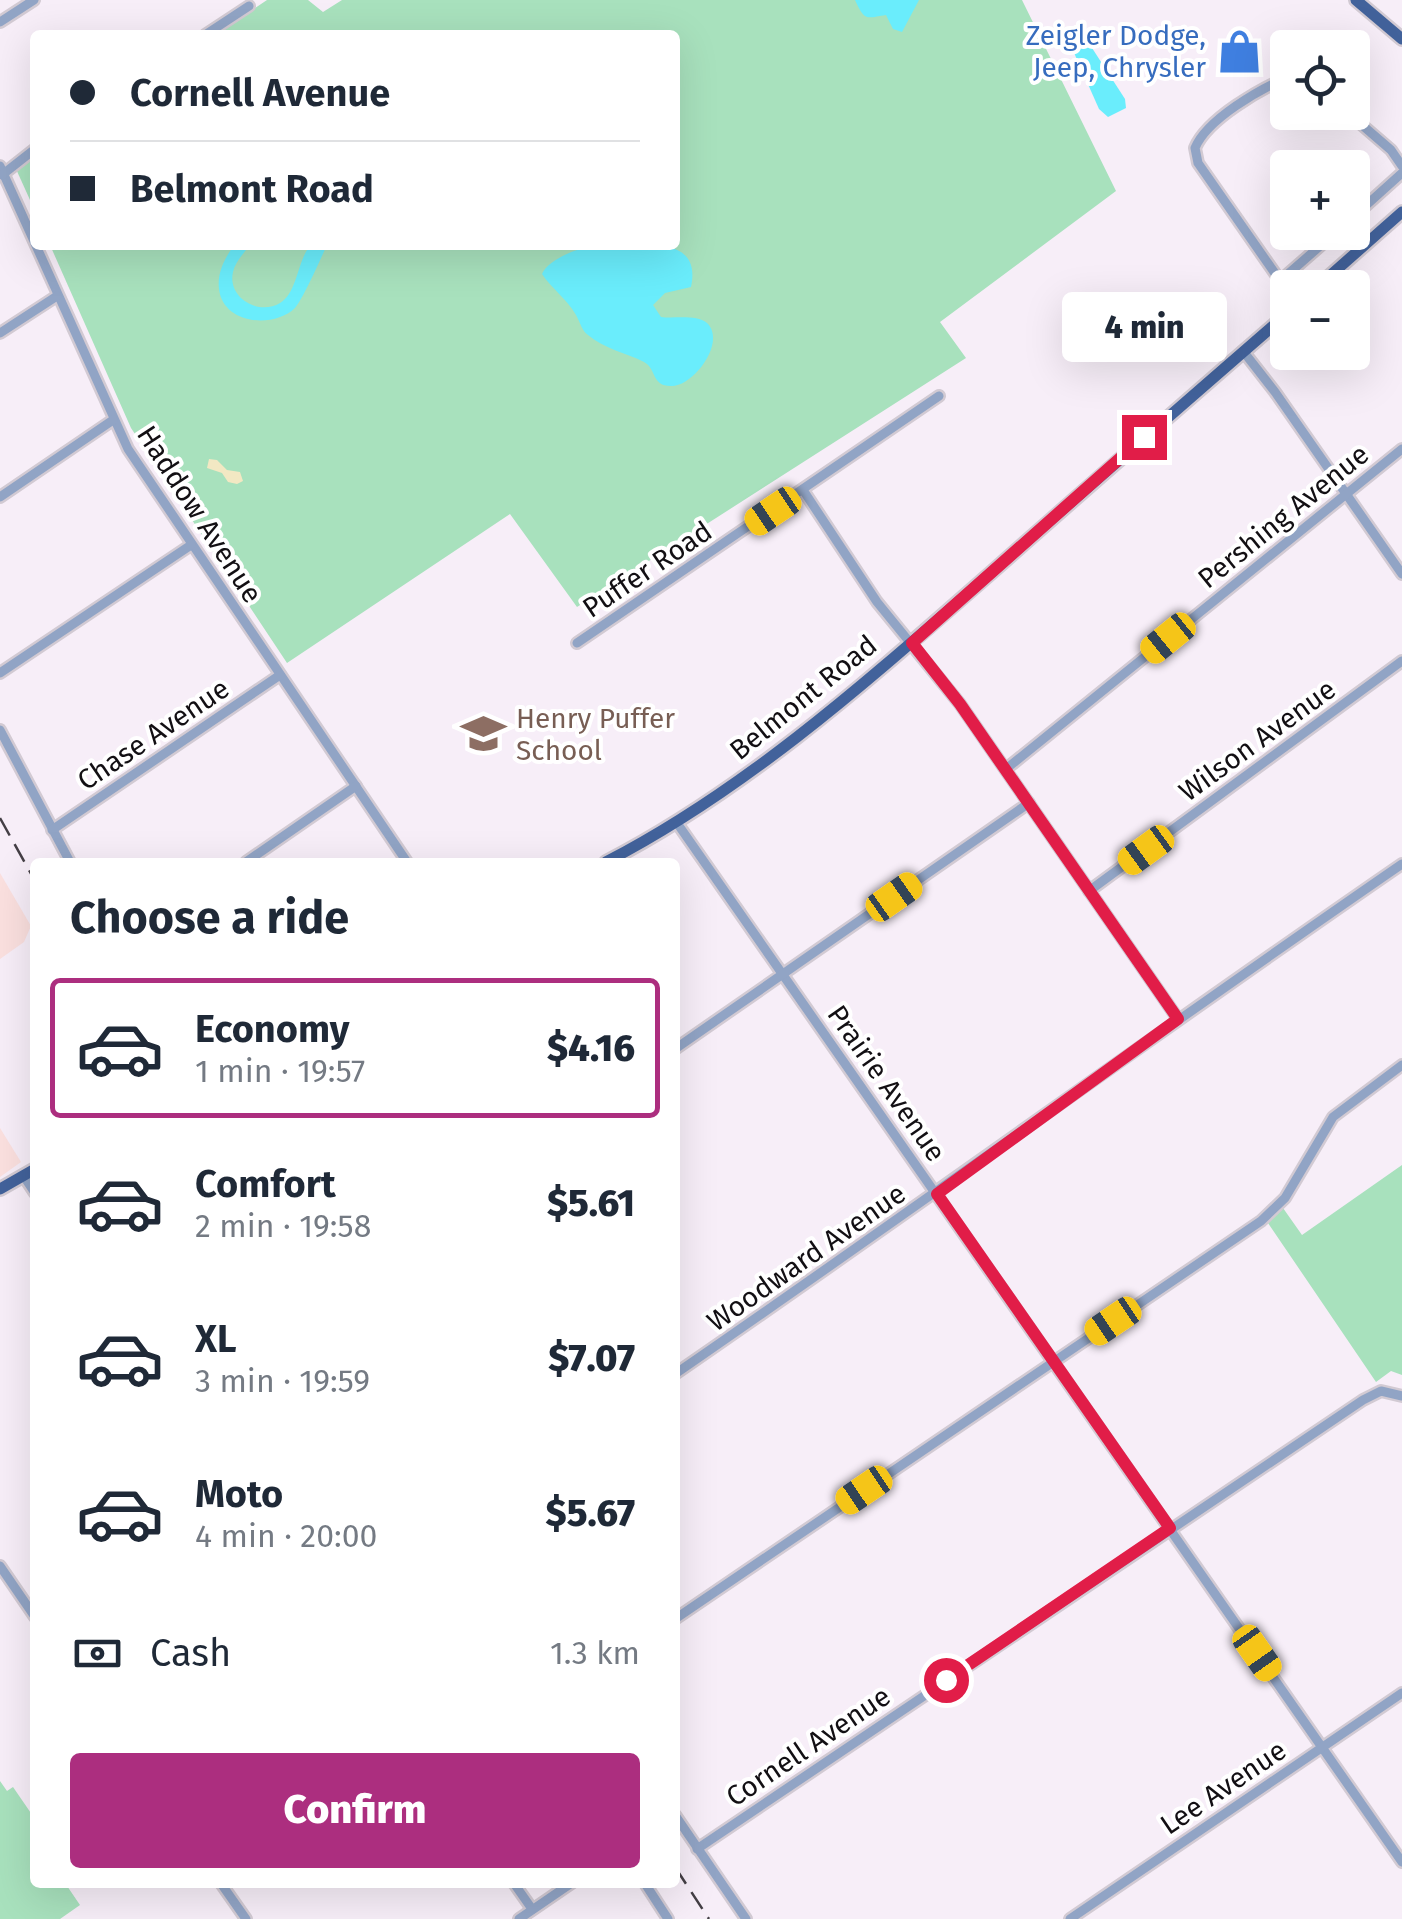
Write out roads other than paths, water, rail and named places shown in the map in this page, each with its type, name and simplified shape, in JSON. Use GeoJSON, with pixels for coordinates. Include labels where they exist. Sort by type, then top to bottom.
{"type":"FeatureCollection","features":[{"type":"Feature","properties":{"kind":"main road"},"geometry":{"type":"LineString","coordinates":[[1356,0],[1402,39]]}},
{"type":"Feature","properties":{"kind":"main road"},"geometry":{"type":"LineString","coordinates":[[1336,270],[1402,212]]}},
{"type":"Feature","properties":{"kind":"main road","name":"Belmont Road"},"geometry":{"type":"LineString","coordinates":[[613,858],[677,824],[763,763],[912,643],[1270,329]]}},
{"type":"Feature","properties":{"kind":"main road"},"geometry":{"type":"LineString","coordinates":[[0,1188],[29,1172]]}},
{"type":"Feature","properties":{"kind":"street"},"geometry":{"type":"LineString","coordinates":[[0,22],[34,0]]}},
{"type":"Feature","properties":{"kind":"street"},"geometry":{"type":"LineString","coordinates":[[213,30],[249,6]]}},
{"type":"Feature","properties":{"kind":"street"},"geometry":{"type":"LineString","coordinates":[[1270,85],[1210,127],[1195,148],[1198,162],[1272,270]]}},
{"type":"Feature","properties":{"kind":"street"},"geometry":{"type":"LineString","coordinates":[[1368,130],[1391,150],[1402,169],[1370,200]]}},
{"type":"Feature","properties":{"kind":"street"},"geometry":{"type":"LineString","coordinates":[[1,172],[30,152]]}},
{"type":"Feature","properties":{"kind":"street","name":"Haddow Avenue"},"geometry":{"type":"LineString","coordinates":[[1,172],[30,236]]}},
{"type":"Feature","properties":{"kind":"street","name":"Haddow Avenue"},"geometry":{"type":"LineString","coordinates":[[36,250],[128,449],[404,858]]}},
{"type":"Feature","properties":{"kind":"street"},"geometry":{"type":"LineString","coordinates":[[1293,270],[1315,250]]}},
{"type":"Feature","properties":{"kind":"street"},"geometry":{"type":"LineString","coordinates":[[0,333],[57,296]]}},
{"type":"Feature","properties":{"kind":"street"},"geometry":{"type":"LineString","coordinates":[[1243,352],[1402,574]]}},
{"type":"Feature","properties":{"kind":"street","name":"Puffer Road"},"geometry":{"type":"LineString","coordinates":[[576,644],[939,396]]}},
{"type":"Feature","properties":{"kind":"street"},"geometry":{"type":"LineString","coordinates":[[0,497],[113,420]]}},
{"type":"Feature","properties":{"kind":"street","name":"Pershing Avenue"},"geometry":{"type":"LineString","coordinates":[[1006,769],[1402,449]]}},
{"type":"Feature","properties":{"kind":"street"},"geometry":{"type":"LineString","coordinates":[[804,490],[878,602],[1006,769],[1178,1019]]}},
{"type":"Feature","properties":{"kind":"street"},"geometry":{"type":"LineString","coordinates":[[0,673],[191,544]]}},
{"type":"Feature","properties":{"kind":"street","name":"Wilson Avenue"},"geometry":{"type":"LineString","coordinates":[[1090,891],[1402,661]]}},
{"type":"Feature","properties":{"kind":"street","name":"Chase Avenue"},"geometry":{"type":"LineString","coordinates":[[52,830],[280,676]]}},
{"type":"Feature","properties":{"kind":"street"},"geometry":{"type":"LineString","coordinates":[[0,730],[68,858]]}},
{"type":"Feature","properties":{"kind":"street"},"geometry":{"type":"LineString","coordinates":[[252,858],[356,786]]}},
{"type":"Feature","properties":{"kind":"street"},"geometry":{"type":"LineString","coordinates":[[680,1045],[1029,803]]}},
{"type":"Feature","properties":{"kind":"street","name":"Prairie Avenue"},"geometry":{"type":"LineString","coordinates":[[677,824],[1402,1862]]}},
{"type":"Feature","properties":{"kind":"street","name":"Woodward Avenue"},"geometry":{"type":"LineString","coordinates":[[680,1371],[937,1194],[1178,1019],[1402,864]]}},
{"type":"Feature","properties":{"kind":"street"},"geometry":{"type":"LineString","coordinates":[[680,1616],[1274,1210],[1296,1182],[1332,1117],[1402,1064]]}},
{"type":"Feature","properties":{"kind":"street","name":"Cornell Avenue"},"geometry":{"type":"LineString","coordinates":[[697,1849],[1362,1400],[1381,1391],[1399,1395]]}},
{"type":"Feature","properties":{"kind":"street"},"geometry":{"type":"LineString","coordinates":[[0,1566],[30,1610]]}},
{"type":"Feature","properties":{"kind":"street","name":"Lee Avenue"},"geometry":{"type":"LineString","coordinates":[[1070,1919],[1402,1693]]}},
{"type":"Feature","properties":{"kind":"street"},"geometry":{"type":"LineString","coordinates":[[680,1823],[746,1919]]}},
{"type":"Feature","properties":{"kind":"street"},"geometry":{"type":"LineString","coordinates":[[224,1888],[246,1919]]}},
{"type":"Feature","properties":{"kind":"street"},"geometry":{"type":"LineString","coordinates":[[517,1888],[532,1909]]}},
{"type":"Feature","properties":{"kind":"street"},"geometry":{"type":"LineString","coordinates":[[520,1919],[564,1888]]}},
{"type":"Feature","properties":{"kind":"street"},"geometry":{"type":"LineString","coordinates":[[648,1888],[668,1919]]}},
{"type":"Feature","properties":{"kind":"water"},"geometry":{"type":"Polygon","coordinates":[[[855,0],[919,0],[902,32],[893,29],[886,15],[864,15],[855,0]]]}},
{"type":"Feature","properties":{"kind":"water"},"geometry":{"type":"Polygon","coordinates":[[[1077,31],[1083,34],[1125,99],[1126,108],[1108,117],[1099,109],[1071,46],[1070,37],[1077,31]]]}},
{"type":"Feature","properties":{"kind":"water"},"geometry":{"type":"Polygon","coordinates":[[[231,250],[246,250],[234,268],[232,281],[240,297],[263,307],[286,298],[308,250],[325,250],[295,308],[274,319],[250,320],[229,310],[219,289],[231,250]]]}},
{"type":"Feature","properties":{"kind":"water"},"geometry":{"type":"Polygon","coordinates":[[[571,252],[682,253],[692,272],[691,287],[665,293],[653,305],[661,317],[707,323],[713,341],[697,372],[680,384],[665,385],[644,362],[588,335],[542,274],[550,264],[571,252]]]}},
{"type":"Feature","properties":{"kind":"railway"},"geometry":{"type":"LineString","coordinates":[[0,818],[30,872]]}},
{"type":"Feature","properties":{"kind":"railway"},"geometry":{"type":"LineString","coordinates":[[680,1875],[709,1919]]}},
{"type":"Feature","properties":{"kind":"place","name":"Zeigler Dodge, Jeep, Chrysler"},"geometry":{"type":"Point","coordinates":[1239,51]}},
{"type":"Feature","properties":{"kind":"place","name":"Henry Puffer School"},"geometry":{"type":"Point","coordinates":[483,734]}}]}
